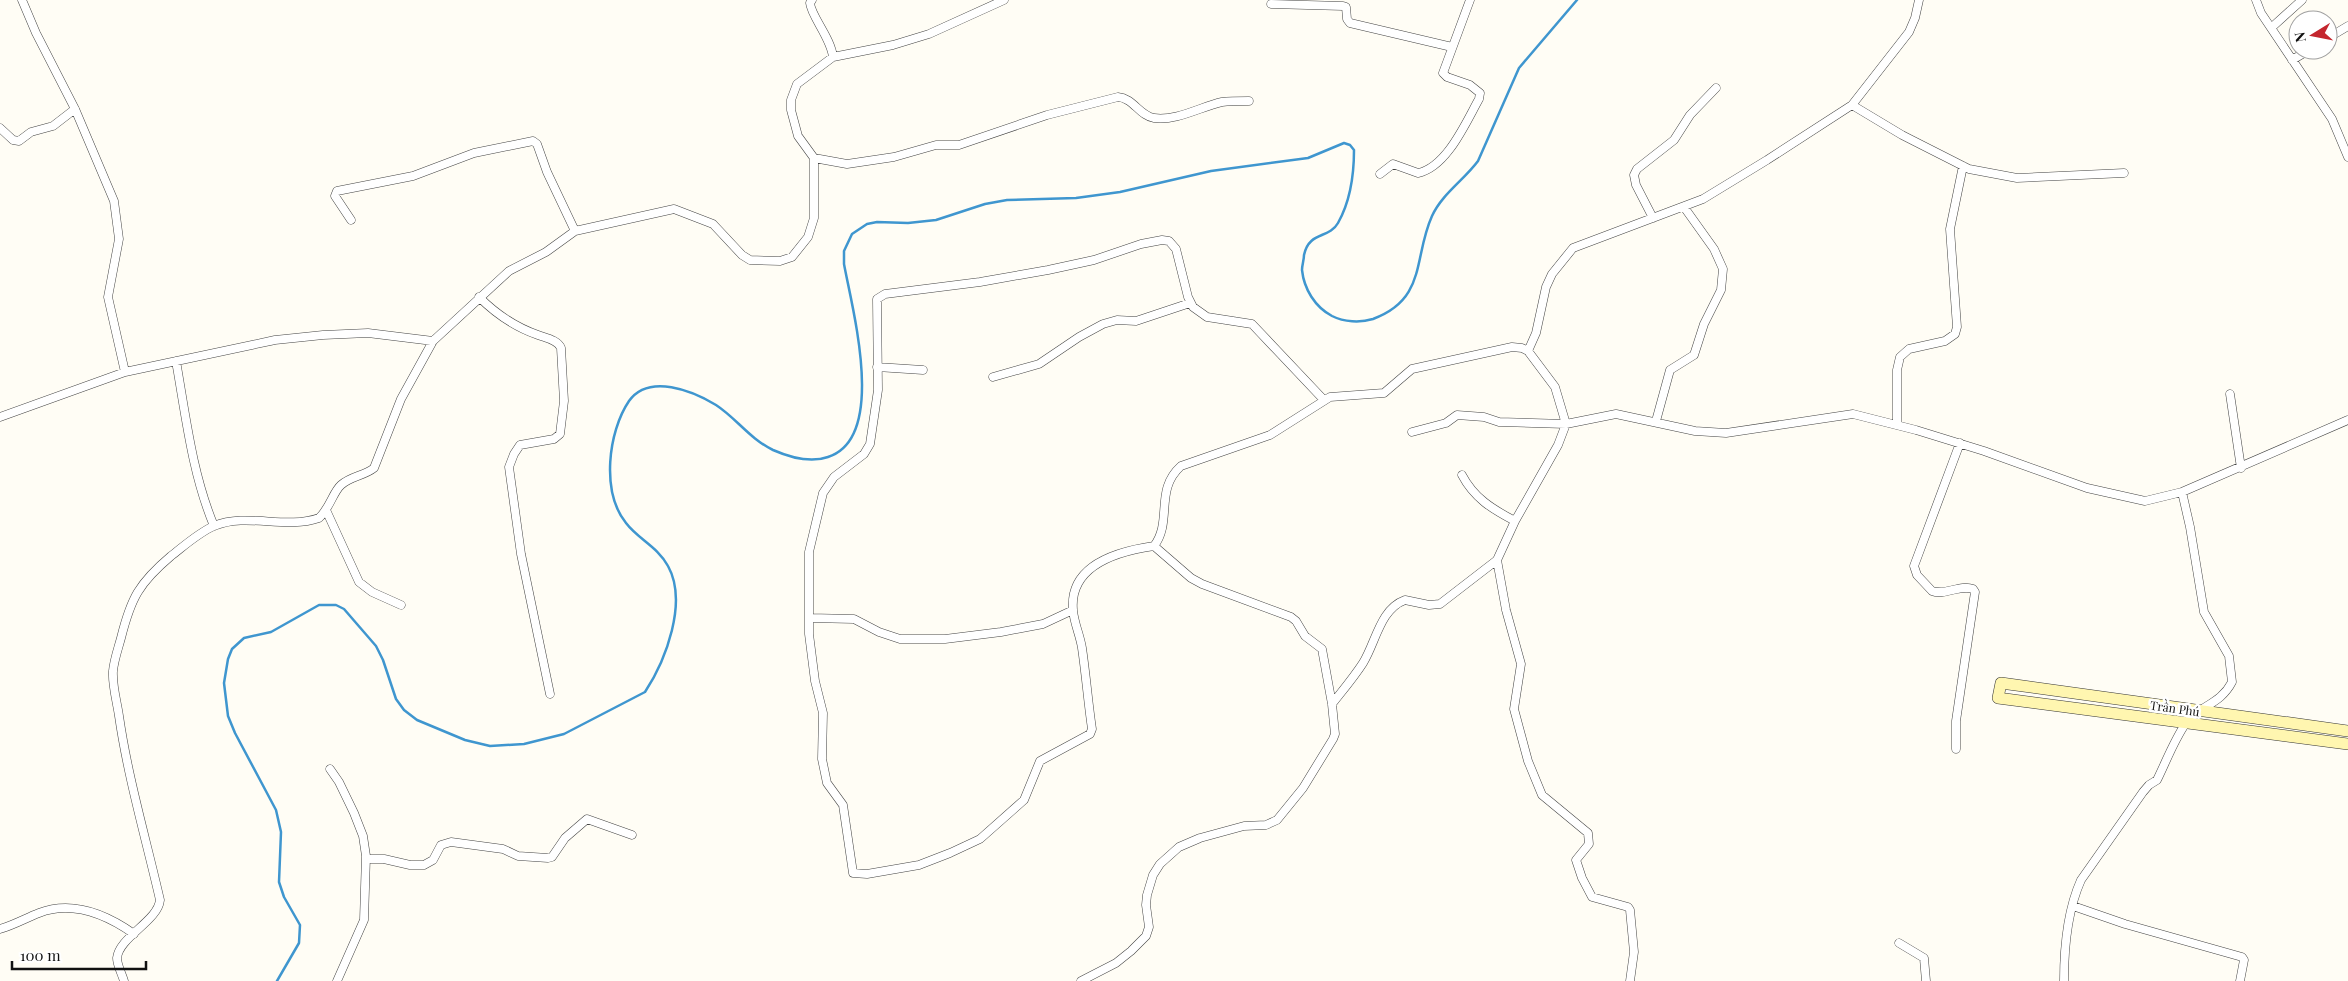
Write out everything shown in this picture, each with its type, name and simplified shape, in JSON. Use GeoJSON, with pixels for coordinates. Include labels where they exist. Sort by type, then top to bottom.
{"type":"FeatureCollection","features":[{"type":"Feature","properties":{"kind":"main road","name":"Trần Phú"},"geometry":{"type":"LineString","coordinates":[[2348,731],[2001,683],[1998,698],[2348,744]]}},
{"type":"Feature","properties":{"kind":"street"},"geometry":{"type":"LineString","coordinates":[[22,0],[75,109],[114,201],[117,215],[118,245],[108,297],[125,372]]}},
{"type":"Feature","properties":{"kind":"street"},"geometry":{"type":"LineString","coordinates":[[812,0],[810,3],[812,11],[822,26],[833,57]]}},
{"type":"Feature","properties":{"kind":"street"},"geometry":{"type":"LineString","coordinates":[[124,981],[117,957],[119,952],[156,910],[160,900],[123,749],[113,678],[114,666],[126,618],[134,597],[141,586],[159,566],[214,526],[251,520],[305,522],[319,518],[340,486],[348,480],[374,468],[400,399],[433,341],[509,271],[546,252],[575,231],[674,209],[713,224],[742,256],[750,260],[786,260],[802,246],[812,228],[814,218],[814,158],[798,136],[791,100],[796,84],[833,57],[893,45],[929,34],[1004,0]]}},
{"type":"Feature","properties":{"kind":"street"},"geometry":{"type":"LineString","coordinates":[[1380,174],[1393,164],[1418,173],[1435,166],[1447,152],[1480,99],[1480,93],[1476,88],[1443,73],[1470,0]]}},
{"type":"Feature","properties":{"kind":"street"},"geometry":{"type":"LineString","coordinates":[[1528,351],[1536,334],[1546,287],[1552,274],[1566,254],[1577,246],[1703,199],[1852,105],[1909,32],[1915,18],[1919,0]]}},
{"type":"Feature","properties":{"kind":"street"},"geometry":{"type":"LineString","coordinates":[[2256,0],[2261,13],[2288,54]]}},
{"type":"Feature","properties":{"kind":"street"},"geometry":{"type":"LineString","coordinates":[[2271,28],[2302,0]]}},
{"type":"Feature","properties":{"kind":"street"},"geometry":{"type":"LineString","coordinates":[[1271,4],[1343,6],[1346,7],[1347,19],[1350,23],[1452,47]]}},
{"type":"Feature","properties":{"kind":"street"},"geometry":{"type":"LineString","coordinates":[[2292,60],[2332,119],[2348,157]]}},
{"type":"Feature","properties":{"kind":"street"},"geometry":{"type":"LineString","coordinates":[[1653,218],[1636,185],[1634,175],[1637,169],[1674,140],[1690,115],[1716,88]]}},
{"type":"Feature","properties":{"kind":"street"},"geometry":{"type":"LineString","coordinates":[[814,158],[847,164],[894,157],[936,145],[959,145],[1047,115],[1118,97],[1128,100],[1150,117],[1158,118],[1185,114],[1223,102],[1249,101]]}},
{"type":"Feature","properties":{"kind":"street"},"geometry":{"type":"LineString","coordinates":[[1852,105],[1902,135],[1963,166],[1984,172],[2018,178],[2124,173]]}},
{"type":"Feature","properties":{"kind":"street"},"geometry":{"type":"LineString","coordinates":[[0,128],[13,140],[19,140],[31,132],[53,126],[75,109]]}},
{"type":"Feature","properties":{"kind":"street"},"geometry":{"type":"LineString","coordinates":[[351,220],[335,196],[337,191],[413,176],[474,153],[533,141],[537,144],[547,172],[575,231]]}},
{"type":"Feature","properties":{"kind":"street"},"geometry":{"type":"LineString","coordinates":[[1897,425],[1897,370],[1900,357],[1909,349],[1944,341],[1955,334],[1957,327],[1950,229],[1963,166]]}},
{"type":"Feature","properties":{"kind":"street"},"geometry":{"type":"LineString","coordinates":[[1656,421],[1670,370],[1694,355],[1704,324],[1723,282],[1723,269],[1718,256],[1684,207]]}},
{"type":"Feature","properties":{"kind":"street"},"geometry":{"type":"LineString","coordinates":[[1323,399],[1252,324],[1208,317],[1200,313],[1190,303],[1175,246],[1169,241],[1162,240],[1134,246],[1094,260],[1048,270],[980,282],[885,294],[877,300],[877,405],[870,444],[858,461],[834,477],[819,502],[809,552],[810,649],[823,714],[822,759],[825,776],[827,783],[843,806],[851,869],[856,875],[919,865],[960,849],[980,838],[1024,800],[1040,761],[1090,734],[1092,729],[1088,687],[1082,646],[1073,610],[1078,583],[1094,565],[1116,554],[1154,546],[1162,534],[1168,482],[1181,466],[1270,434],[1323,399],[1341,395],[1384,393],[1416,367],[1512,347],[1528,351],[1555,387],[1566,424],[1558,445],[1515,521],[1497,560],[1440,604],[1429,605],[1405,600],[1394,606],[1385,616],[1360,668],[1332,704]]}},
{"type":"Feature","properties":{"kind":"street"},"geometry":{"type":"LineString","coordinates":[[479,297],[497,314],[525,330],[558,343],[561,348],[564,401],[560,434],[554,439],[520,445],[509,467],[521,554],[550,694]]}},
{"type":"Feature","properties":{"kind":"street"},"geometry":{"type":"LineString","coordinates":[[993,376],[1039,364],[1079,337],[1103,324],[1117,320],[1136,321],[1190,303]]}},
{"type":"Feature","properties":{"kind":"street"},"geometry":{"type":"LineString","coordinates":[[0,417],[125,372],[275,340],[368,333],[433,341]]}},
{"type":"Feature","properties":{"kind":"street"},"geometry":{"type":"LineString","coordinates":[[176,361],[191,451],[203,498],[214,526]]}},
{"type":"Feature","properties":{"kind":"street"},"geometry":{"type":"LineString","coordinates":[[877,367],[923,370]]}},
{"type":"Feature","properties":{"kind":"street"},"geometry":{"type":"LineString","coordinates":[[2230,394],[2241,468]]}},
{"type":"Feature","properties":{"kind":"street"},"geometry":{"type":"LineString","coordinates":[[1412,432],[1446,423],[1458,415],[1484,417],[1499,422],[1566,424],[1616,414],[1656,421],[1695,431],[1726,433],[1843,414],[1865,416],[1960,443],[2087,488],[2135,500],[2154,500],[2182,492],[2241,468],[2348,420]]}},
{"type":"Feature","properties":{"kind":"street"},"geometry":{"type":"LineString","coordinates":[[1956,749],[1956,721],[1959,694],[1975,592],[1973,589],[1966,587],[1940,592],[1932,591],[1917,575],[1914,566],[1960,443]]}},
{"type":"Feature","properties":{"kind":"street"},"geometry":{"type":"LineString","coordinates":[[1462,474],[1468,485],[1484,503],[1515,521]]}},
{"type":"Feature","properties":{"kind":"street"},"geometry":{"type":"LineString","coordinates":[[2064,981],[2065,940],[2074,897],[2081,880],[2149,784],[2157,780],[2186,723],[2198,711],[2217,702],[2230,687],[2232,676],[2229,656],[2204,612],[2190,526],[2182,492]]}},
{"type":"Feature","properties":{"kind":"street"},"geometry":{"type":"LineString","coordinates":[[326,510],[359,582],[372,592],[401,605]]}},
{"type":"Feature","properties":{"kind":"street"},"geometry":{"type":"LineString","coordinates":[[1081,981],[1116,963],[1146,936],[1149,927],[1146,905],[1153,875],[1160,864],[1180,847],[1220,831],[1244,826],[1266,825],[1277,820],[1303,788],[1335,734],[1332,704],[1322,649],[1305,636],[1296,621],[1283,614],[1202,584],[1191,578],[1154,546]]}},
{"type":"Feature","properties":{"kind":"street"},"geometry":{"type":"LineString","coordinates":[[1497,560],[1506,610],[1521,664],[1514,709],[1528,761],[1542,795],[1588,833],[1589,844],[1576,860],[1590,894],[1598,900],[1628,907],[1630,910],[1634,952],[1630,981]]}},
{"type":"Feature","properties":{"kind":"street"},"geometry":{"type":"LineString","coordinates":[[810,618],[858,620],[879,632],[900,639],[945,639],[1001,632],[1043,624],[1073,610]]}},
{"type":"Feature","properties":{"kind":"street"},"geometry":{"type":"LineString","coordinates":[[330,769],[354,813],[363,836],[366,859],[364,920],[337,981]]}},
{"type":"Feature","properties":{"kind":"street"},"geometry":{"type":"LineString","coordinates":[[366,859],[384,859],[410,865],[424,865],[432,860],[441,846],[451,842],[503,849],[518,856],[548,858],[552,857],[565,838],[587,819],[632,835]]}},
{"type":"Feature","properties":{"kind":"street"},"geometry":{"type":"LineString","coordinates":[[2073,906],[2125,924],[2242,957],[2244,960],[2240,981]]}},
{"type":"Feature","properties":{"kind":"street"},"geometry":{"type":"LineString","coordinates":[[0,929],[48,910],[75,909],[108,918],[134,934]]}},
{"type":"Feature","properties":{"kind":"street"},"geometry":{"type":"LineString","coordinates":[[1899,943],[1924,958],[1926,981]]}},
{"type":"Feature","properties":{"kind":"waterway"},"geometry":{"type":"LineString","coordinates":[[277,981],[299,943],[300,925],[284,897],[279,882],[281,832],[276,810],[228,716],[224,683],[228,659],[232,649],[244,638],[271,632],[319,605],[336,605],[344,609],[376,646],[383,660],[396,699],[404,710],[417,720],[465,740],[490,746],[524,744],[564,734],[645,692],[667,648],[672,630],[676,596],[674,580],[668,566],[664,559],[626,523],[618,510],[613,495],[610,479],[612,445],[616,429],[629,401],[638,393],[648,388],[659,386],[684,390],[716,405],[750,434],[773,450],[793,457],[821,459],[828,457],[846,445],[857,425],[862,399],[858,339],[844,264],[844,251],[852,234],[867,224],[936,220],[985,204],[1007,200],[1076,198],[1120,192],[1211,171],[1308,158],[1344,143],[1350,145],[1354,150],[1349,196],[1334,228],[1310,242],[1307,247],[1304,255],[1303,277],[1311,297],[1320,308],[1332,316],[1347,321],[1373,319],[1390,311],[1410,289],[1416,276],[1426,232],[1436,208],[1478,161],[1519,68],[1577,0]]}}]}
